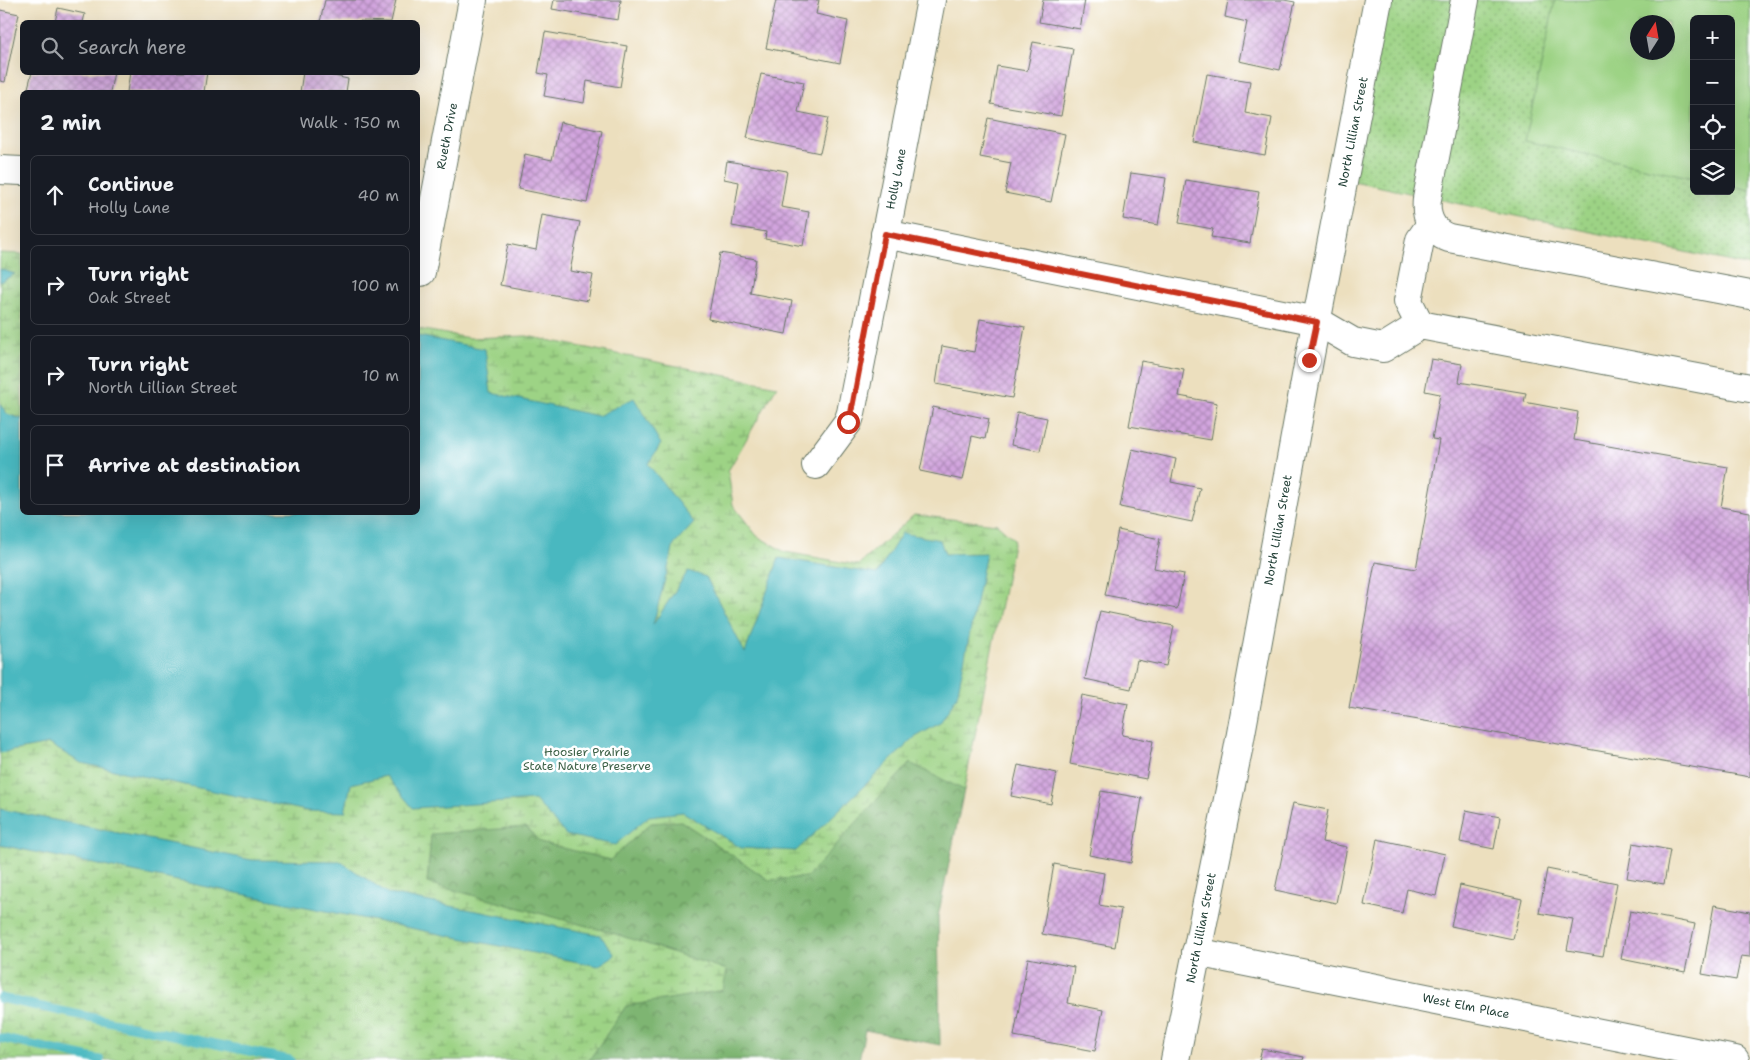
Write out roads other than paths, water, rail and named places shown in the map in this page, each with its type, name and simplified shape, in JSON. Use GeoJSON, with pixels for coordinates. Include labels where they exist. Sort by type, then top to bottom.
{"type":"FeatureCollection","features":[{"type":"Feature","properties":{"kind":"street","name":"Rueth Drive"},"geometry":{"type":"LineString","coordinates":[[421,272],[423,225],[473,0]]}},
{"type":"Feature","properties":{"kind":"street","name":"Holly Lane"},"geometry":{"type":"LineString","coordinates":[[816,465],[848,422],[851,413],[931,0]]}},
{"type":"Feature","properties":{"kind":"street","name":"North Lillian Street"},"geometry":{"type":"LineString","coordinates":[[1175,1060],[1238,750],[1378,0]]}},
{"type":"Feature","properties":{"kind":"street"},"geometry":{"type":"LineString","coordinates":[[1465,0],[1426,208],[1431,224],[1442,236],[1750,295]]}},
{"type":"Feature","properties":{"kind":"street"},"geometry":{"type":"LineString","coordinates":[[0,170],[20,172]]}},
{"type":"Feature","properties":{"kind":"street"},"geometry":{"type":"LineString","coordinates":[[1420,325],[1408,301],[1420,240],[1431,224]]}},
{"type":"Feature","properties":{"kind":"street"},"geometry":{"type":"LineString","coordinates":[[885,234],[1317,322],[1353,342],[1383,348],[1420,325],[1750,388]]}},
{"type":"Feature","properties":{"kind":"street","name":"West Elm Place"},"geometry":{"type":"LineString","coordinates":[[1196,952],[1735,1060]]}},
{"type":"Feature","properties":{"kind":"water"},"geometry":{"type":"Polygon","coordinates":[[[0,269],[15,274],[0,282],[0,269]]]}},
{"type":"Feature","properties":{"kind":"water"},"geometry":{"type":"Polygon","coordinates":[[[420,336],[485,349],[491,393],[598,416],[634,398],[661,444],[648,464],[694,523],[674,545],[653,625],[688,571],[706,577],[745,653],[779,558],[877,574],[902,533],[940,540],[945,554],[986,553],[957,696],[940,723],[914,738],[796,851],[741,848],[683,812],[649,816],[615,845],[566,835],[535,800],[413,808],[386,776],[351,784],[345,812],[307,811],[81,763],[49,744],[0,753],[0,404],[7,414],[20,418],[20,515],[420,515],[420,336]]]}},
{"type":"Feature","properties":{"kind":"water"},"geometry":{"type":"Polygon","coordinates":[[[0,809],[252,860],[340,861],[389,894],[600,935],[615,955],[598,966],[0,845],[0,809]]]}},
{"type":"Feature","properties":{"kind":"waterway"},"geometry":{"type":"LineString","coordinates":[[0,998],[290,1060]]}},
{"type":"Feature","properties":{"kind":"waterway"},"geometry":{"type":"LineString","coordinates":[[0,1038],[100,1060]]}},
{"type":"Feature","properties":{"kind":"park label","name":"Hoosier Prairie State Nature Preserve"},"geometry":{"type":"Point","coordinates":[587,759]}}]}
